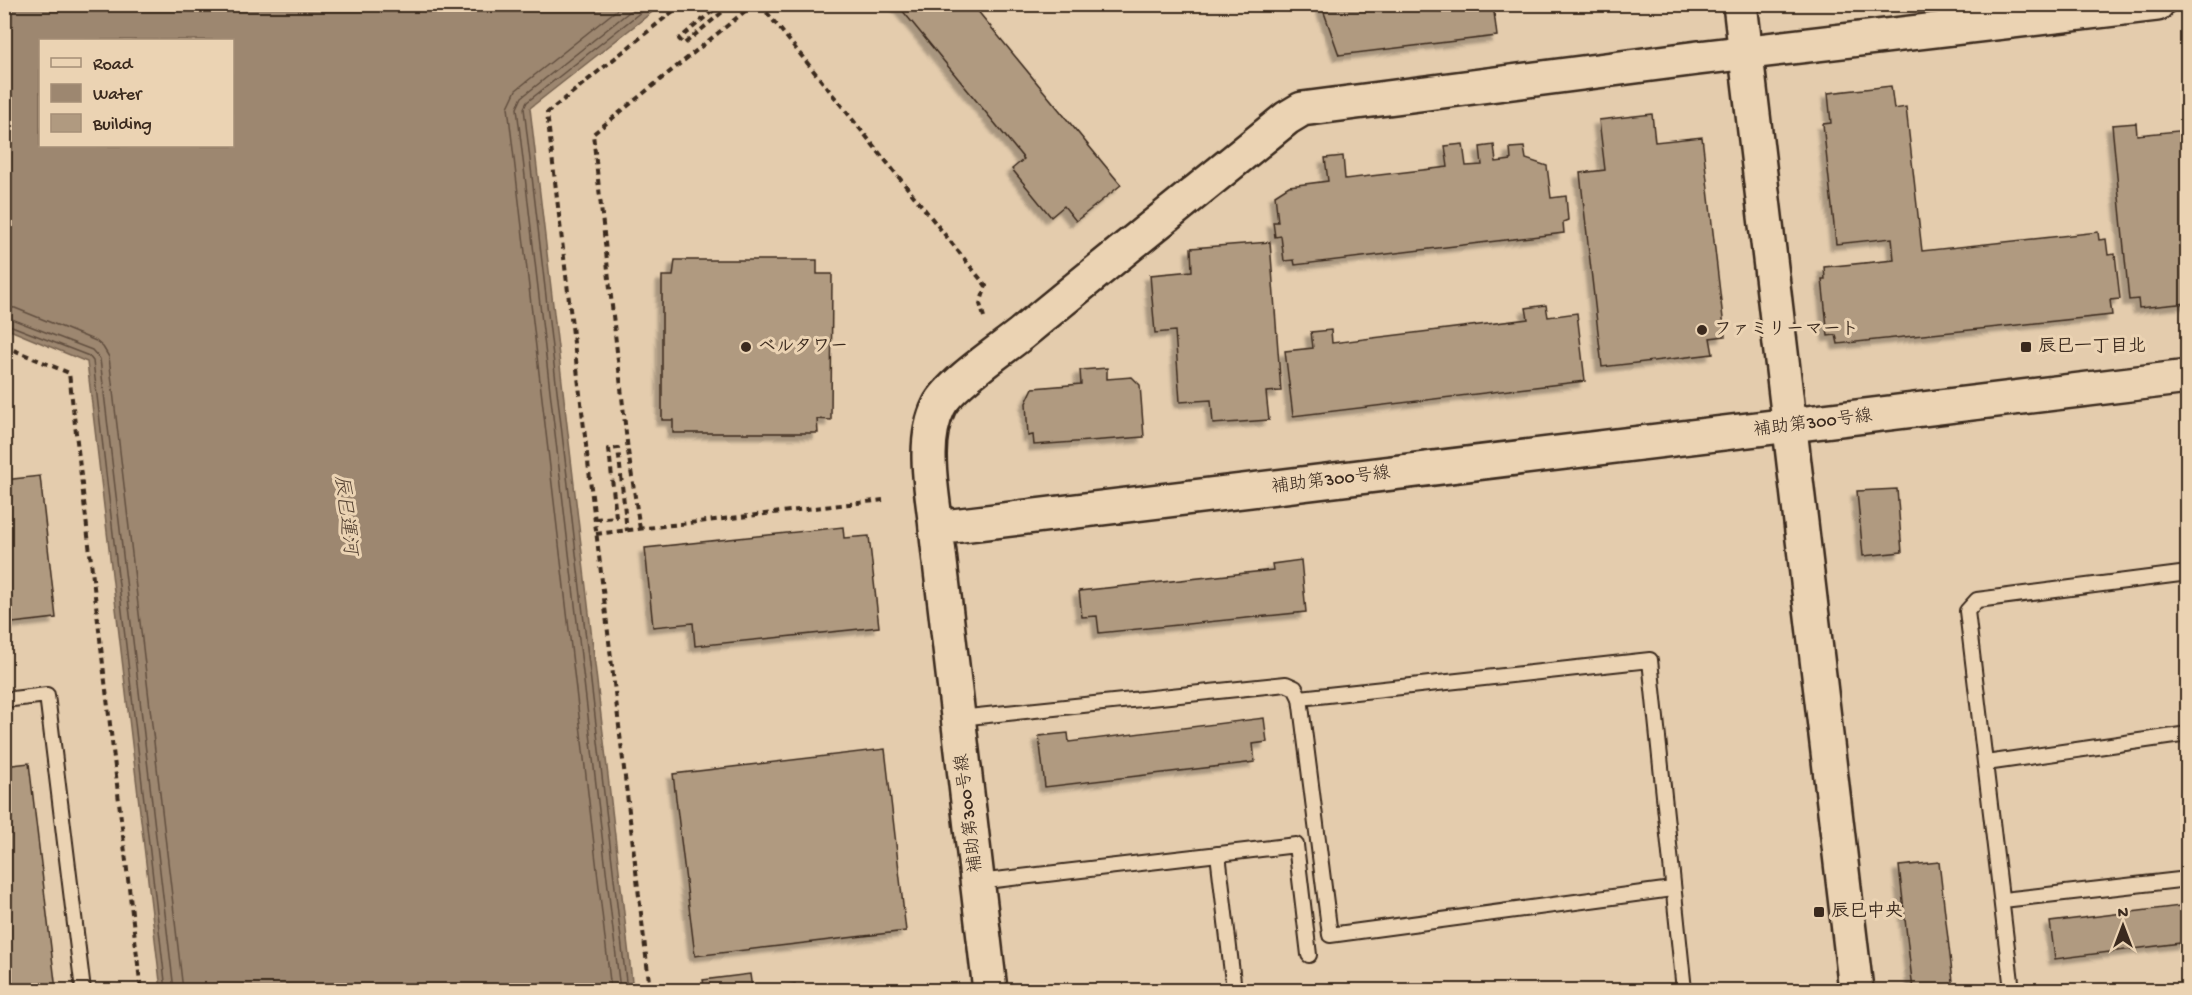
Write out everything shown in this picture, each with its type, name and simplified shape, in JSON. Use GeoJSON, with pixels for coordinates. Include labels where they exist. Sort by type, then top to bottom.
{"type":"FeatureCollection","features":[{"type":"Feature","properties":{"kind":"street"},"geometry":{"type":"LineString","coordinates":[[1740,4],[1856,990]]}},
{"type":"Feature","properties":{"kind":"street"},"geometry":{"type":"LineString","coordinates":[[936,528],[929,459],[931,431],[939,405],[961,382],[1287,117],[1302,109],[1319,105],[2157,4]]}},
{"type":"Feature","properties":{"kind":"street","name":"補助第300号線"},"geometry":{"type":"LineString","coordinates":[[990,990],[936,528],[1788,427],[2187,377]]}},
{"type":"Feature","properties":{"kind":"lane"},"geometry":{"type":"LineString","coordinates":[[2012,990],[1967,610],[1977,600],[2187,573]]}},
{"type":"Feature","properties":{"kind":"lane"},"geometry":{"type":"LineString","coordinates":[[1300,698],[1650,660],[1684,990]]}},
{"type":"Feature","properties":{"kind":"lane"},"geometry":{"type":"LineString","coordinates":[[959,718],[1286,684],[1295,688],[1300,698],[1330,935],[1672,889]]}},
{"type":"Feature","properties":{"kind":"lane"},"geometry":{"type":"LineString","coordinates":[[4,700],[47,695],[83,990]]}},
{"type":"Feature","properties":{"kind":"lane"},"geometry":{"type":"LineString","coordinates":[[1986,763],[2187,734]]}},
{"type":"Feature","properties":{"kind":"lane"},"geometry":{"type":"LineString","coordinates":[[978,882],[1296,845],[1309,955]]}},
{"type":"Feature","properties":{"kind":"lane"},"geometry":{"type":"LineString","coordinates":[[1218,854],[1234,990]]}},
{"type":"Feature","properties":{"kind":"lane"},"geometry":{"type":"LineString","coordinates":[[2003,900],[2187,879]]}},
{"type":"Feature","properties":{"kind":"path"},"geometry":{"type":"LineString","coordinates":[[650,990],[548,113],[682,4]]}},
{"type":"Feature","properties":{"kind":"path"},"geometry":{"type":"LineString","coordinates":[[721,4],[680,39],[684,44],[732,4]]}},
{"type":"Feature","properties":{"kind":"path"},"geometry":{"type":"LineString","coordinates":[[640,529],[628,451],[593,134],[754,4]]}},
{"type":"Feature","properties":{"kind":"path"},"geometry":{"type":"LineString","coordinates":[[760,4],[973,267],[986,286],[981,304],[984,317]]}},
{"type":"Feature","properties":{"kind":"path"},"geometry":{"type":"LineString","coordinates":[[4,346],[69,373],[141,990]]}},
{"type":"Feature","properties":{"kind":"path"},"geometry":{"type":"LineString","coordinates":[[595,519],[616,516],[609,449],[618,448],[627,531]]}},
{"type":"Feature","properties":{"kind":"path"},"geometry":{"type":"LineString","coordinates":[[596,534],[883,500]]}},
{"type":"Feature","properties":{"kind":"water","name":"辰巳運河"},"geometry":{"type":"Polygon","coordinates":[[[4,5],[661,5],[530,108],[633,990],[161,990],[87,362],[5,328],[4,5]]]}},
{"type":"Feature","properties":{"kind":"building"},"geometry":{"type":"Polygon","coordinates":[[[897,4],[972,4],[1121,185],[1076,221],[1064,206],[1051,217],[1012,169],[1024,159],[897,4]]]}},
{"type":"Feature","properties":{"kind":"building"},"geometry":{"type":"Polygon","coordinates":[[[1321,4],[1493,4],[1497,36],[1339,55],[1321,4]]]}},
{"type":"Feature","properties":{"kind":"building"},"geometry":{"type":"Polygon","coordinates":[[[1891,86],[1894,109],[1906,107],[1922,251],[2098,232],[2099,240],[2106,239],[2108,255],[2115,254],[2120,299],[2110,300],[2112,315],[1838,344],[1836,335],[1828,336],[1822,279],[1825,279],[1824,267],[1894,260],[1892,238],[1836,244],[1823,124],[1831,123],[1828,93],[1891,86]]]}},
{"type":"Feature","properties":{"kind":"building"},"geometry":{"type":"Polygon","coordinates":[[[1652,114],[1655,142],[1702,137],[1725,336],[1710,338],[1713,354],[1602,367],[1580,173],[1605,170],[1599,120],[1652,114]]]}},
{"type":"Feature","properties":{"kind":"building"},"geometry":{"type":"Polygon","coordinates":[[[2136,123],[2137,135],[2188,130],[2188,303],[2139,308],[2138,299],[2129,300],[2112,125],[2136,123]]]}},
{"type":"Feature","properties":{"kind":"building"},"geometry":{"type":"Polygon","coordinates":[[[1463,144],[1466,166],[1482,165],[1480,147],[1494,145],[1496,162],[1511,160],[1510,148],[1524,147],[1526,159],[1547,166],[1551,198],[1566,196],[1568,220],[1563,222],[1564,233],[1295,265],[1294,260],[1284,261],[1281,236],[1275,237],[1273,222],[1278,222],[1275,195],[1289,186],[1328,181],[1325,158],[1343,156],[1345,179],[1448,167],[1445,146],[1463,144]]]}},
{"type":"Feature","properties":{"kind":"building"},"geometry":{"type":"Polygon","coordinates":[[[1270,242],[1281,391],[1266,392],[1269,420],[1213,424],[1211,400],[1180,402],[1175,331],[1155,333],[1150,275],[1192,271],[1191,248],[1270,242]]]}},
{"type":"Feature","properties":{"kind":"building","name":"ベルタワー"},"geometry":{"type":"Polygon","coordinates":[[[675,260],[817,260],[817,274],[832,274],[831,420],[817,419],[818,433],[673,433],[673,420],[662,420],[662,276],[673,276],[675,260]]]}},
{"type":"Feature","properties":{"kind":"building"},"geometry":{"type":"Polygon","coordinates":[[[1546,305],[1548,317],[1577,313],[1585,381],[1293,416],[1285,351],[1313,348],[1311,332],[1331,330],[1332,343],[1528,319],[1526,308],[1546,305]]]}},
{"type":"Feature","properties":{"kind":"building"},"geometry":{"type":"Polygon","coordinates":[[[1107,368],[1107,379],[1132,377],[1140,385],[1144,437],[1034,445],[1033,435],[1028,436],[1026,403],[1033,388],[1081,384],[1080,370],[1107,368]]]}},
{"type":"Feature","properties":{"kind":"building"},"geometry":{"type":"Polygon","coordinates":[[[40,476],[56,618],[4,624],[4,480],[40,476]]]}},
{"type":"Feature","properties":{"kind":"building"},"geometry":{"type":"Polygon","coordinates":[[[1897,489],[1902,552],[1863,556],[1857,491],[1897,489]]]}},
{"type":"Feature","properties":{"kind":"building"},"geometry":{"type":"Polygon","coordinates":[[[843,527],[844,538],[869,536],[879,627],[695,646],[693,623],[653,627],[645,548],[843,527]]]}},
{"type":"Feature","properties":{"kind":"building"},"geometry":{"type":"Polygon","coordinates":[[[1301,560],[1306,612],[1099,633],[1097,616],[1082,617],[1079,591],[1273,570],[1272,564],[1301,560]]]}},
{"type":"Feature","properties":{"kind":"building"},"geometry":{"type":"Polygon","coordinates":[[[1264,718],[1267,742],[1253,744],[1255,762],[1045,787],[1039,736],[1068,733],[1069,742],[1264,718]]]}},
{"type":"Feature","properties":{"kind":"building"},"geometry":{"type":"Polygon","coordinates":[[[885,749],[906,931],[695,956],[673,774],[885,749]]]}},
{"type":"Feature","properties":{"kind":"building"},"geometry":{"type":"Polygon","coordinates":[[[29,763],[56,990],[4,990],[4,766],[29,763]]]}},
{"type":"Feature","properties":{"kind":"building"},"geometry":{"type":"Polygon","coordinates":[[[1939,862],[1954,990],[1913,990],[1899,866],[1939,862]]]}},
{"type":"Feature","properties":{"kind":"building"},"geometry":{"type":"Polygon","coordinates":[[[2188,905],[2188,942],[2055,959],[2050,922],[2188,905]]]}},
{"type":"Feature","properties":{"kind":"building"},"geometry":{"type":"Polygon","coordinates":[[[750,974],[752,989],[795,984],[796,990],[705,990],[703,980],[750,974]]]}},
{"type":"Feature","properties":{"kind":"place","name":"ファミリーマート"},"geometry":{"type":"Point","coordinates":[1702,330]}},
{"type":"Feature","properties":{"kind":"place","name":"ベルタワー"},"geometry":{"type":"Point","coordinates":[746,347]}},
{"type":"Feature","properties":{"kind":"place","name":"辰巳一丁目北"},"geometry":{"type":"Point","coordinates":[2026,347]}},
{"type":"Feature","properties":{"kind":"place","name":"辰巳中央"},"geometry":{"type":"Point","coordinates":[1819,912]}}]}
